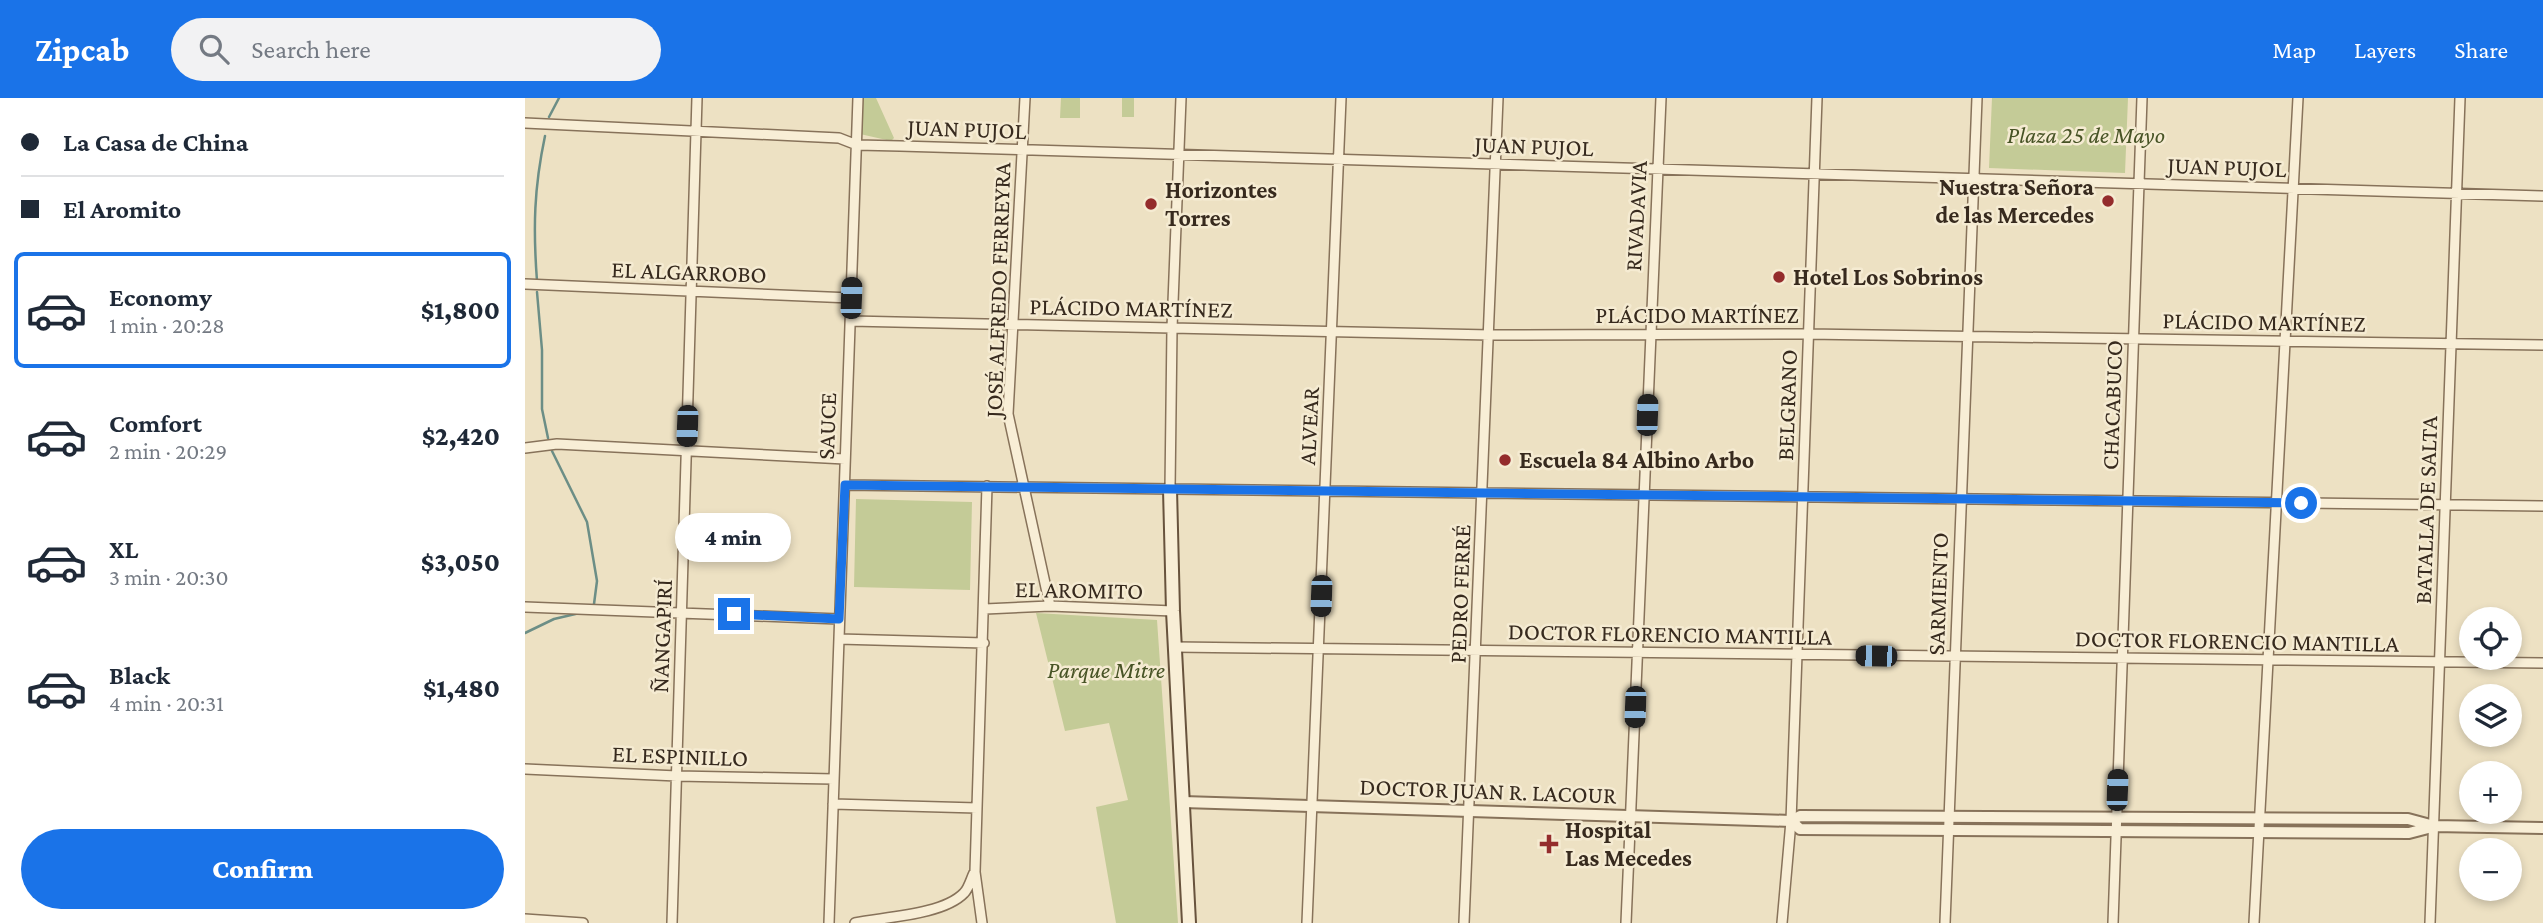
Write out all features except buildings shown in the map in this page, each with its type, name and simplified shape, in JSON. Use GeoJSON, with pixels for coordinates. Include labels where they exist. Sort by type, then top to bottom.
{"type":"FeatureCollection","features":[{"type":"Feature","properties":{"kind":"main road"},"geometry":{"type":"LineString","coordinates":[[1170,489],[1173,611],[1189,923]]}},
{"type":"Feature","properties":{"kind":"street","name":"ÑANGAPIRÍ"},"geometry":{"type":"LineString","coordinates":[[673,923],[697,98]]}},
{"type":"Feature","properties":{"kind":"street","name":"SAUCE"},"geometry":{"type":"LineString","coordinates":[[829,923],[858,98]]}},
{"type":"Feature","properties":{"kind":"street","name":"JOSÉ ALFREDO FERREYRA"},"geometry":{"type":"LineString","coordinates":[[1025,98],[1008,414],[1050,606]]}},
{"type":"Feature","properties":{"kind":"street"},"geometry":{"type":"LineString","coordinates":[[1170,489],[1172,328],[1181,98]]}},
{"type":"Feature","properties":{"kind":"street","name":"ALVEAR"},"geometry":{"type":"LineString","coordinates":[[1307,923],[1341,98]]}},
{"type":"Feature","properties":{"kind":"street","name":"PEDRO FERRÉ"},"geometry":{"type":"LineString","coordinates":[[1464,923],[1498,98]]}},
{"type":"Feature","properties":{"kind":"street","name":"RIVADAVIA"},"geometry":{"type":"LineString","coordinates":[[1626,923],[1661,98]]}},
{"type":"Feature","properties":{"kind":"street","name":"BELGRANO"},"geometry":{"type":"LineString","coordinates":[[1782,923],[1791,821],[1817,98]]}},
{"type":"Feature","properties":{"kind":"street","name":"SARMIENTO"},"geometry":{"type":"LineString","coordinates":[[1945,923],[1977,98]]}},
{"type":"Feature","properties":{"kind":"street","name":"CHACABUCO"},"geometry":{"type":"LineString","coordinates":[[2112,923],[2142,98]]}},
{"type":"Feature","properties":{"kind":"street"},"geometry":{"type":"LineString","coordinates":[[2254,923],[2298,98]]}},
{"type":"Feature","properties":{"kind":"street","name":"BATALLA DE SALTA"},"geometry":{"type":"LineString","coordinates":[[2430,923],[2460,98]]}},
{"type":"Feature","properties":{"kind":"street","name":"JUAN PUJOL"},"geometry":{"type":"LineString","coordinates":[[525,123],[839,138],[857,145],[2543,196]]}},
{"type":"Feature","properties":{"kind":"street","name":"EL ALGARROBO"},"geometry":{"type":"LineString","coordinates":[[525,285],[851,298]]}},
{"type":"Feature","properties":{"kind":"street","name":"PLÁCIDO MARTÍNEZ"},"geometry":{"type":"LineString","coordinates":[[851,321],[1490,335],[1808,334],[2543,345]]}},
{"type":"Feature","properties":{"kind":"street"},"geometry":{"type":"LineString","coordinates":[[525,448],[557,444],[845,459]]}},
{"type":"Feature","properties":{"kind":"street"},"geometry":{"type":"LineString","coordinates":[[845,485],[2543,506]]}},
{"type":"Feature","properties":{"kind":"street"},"geometry":{"type":"LineString","coordinates":[[981,918],[975,872],[987,486]]}},
{"type":"Feature","properties":{"kind":"street","name":"EL AROMITO"},"geometry":{"type":"LineString","coordinates":[[985,609],[1050,606],[1173,611]]}},
{"type":"Feature","properties":{"kind":"street"},"geometry":{"type":"LineString","coordinates":[[525,607],[839,619]]}},
{"type":"Feature","properties":{"kind":"street"},"geometry":{"type":"LineString","coordinates":[[839,639],[984,643]]}},
{"type":"Feature","properties":{"kind":"street","name":"DOCTOR FLORENCIO MANTILLA"},"geometry":{"type":"LineString","coordinates":[[1175,647],[2543,663]]}},
{"type":"Feature","properties":{"kind":"street","name":"EL ESPINILLO"},"geometry":{"type":"LineString","coordinates":[[525,769],[834,779]]}},
{"type":"Feature","properties":{"kind":"street","name":"DOCTOR JUAN R. LACOUR"},"geometry":{"type":"LineString","coordinates":[[1183,802],[1791,821]]}},
{"type":"Feature","properties":{"kind":"street"},"geometry":{"type":"LineString","coordinates":[[833,804],[977,808]]}},
{"type":"Feature","properties":{"kind":"street"},"geometry":{"type":"LineString","coordinates":[[2259,825],[2116,830],[1800,829],[1791,821],[1800,816],[2116,816],[2409,833],[2434,826],[2543,828]]}},
{"type":"Feature","properties":{"kind":"street"},"geometry":{"type":"LineString","coordinates":[[855,923],[928,910],[957,898],[966,891],[975,872]]}},
{"type":"Feature","properties":{"kind":"street"},"geometry":{"type":"LineString","coordinates":[[957,898],[966,900],[981,918]]}},
{"type":"Feature","properties":{"kind":"street"},"geometry":{"type":"LineString","coordinates":[[525,919],[583,923]]}},
{"type":"Feature","properties":{"kind":"green space"},"geometry":{"type":"Polygon","coordinates":[[[860,98],[876,98],[894,138],[891,141],[860,134],[860,98]]]}},
{"type":"Feature","properties":{"kind":"green space"},"geometry":{"type":"Polygon","coordinates":[[[1061,98],[1080,98],[1080,118],[1060,118],[1061,98]]]}},
{"type":"Feature","properties":{"kind":"green space"},"geometry":{"type":"Polygon","coordinates":[[[1122,98],[1134,98],[1134,117],[1122,117],[1122,98]]]}},
{"type":"Feature","properties":{"kind":"green space","name":"Plaza 25 de Mayo"},"geometry":{"type":"Polygon","coordinates":[[[1992,98],[2128,98],[2125,173],[1989,168],[1992,98]]]}},
{"type":"Feature","properties":{"kind":"green space"},"geometry":{"type":"Polygon","coordinates":[[[856,499],[972,502],[970,590],[854,587],[856,499]]]}},
{"type":"Feature","properties":{"kind":"green space","name":"Parque Mitre"},"geometry":{"type":"Polygon","coordinates":[[[1036,613],[1157,620],[1178,923],[1116,923],[1096,807],[1128,800],[1109,723],[1065,731],[1036,613]]]}},
{"type":"Feature","properties":{"kind":"waterway"},"geometry":{"type":"LineString","coordinates":[[549,117],[559,98]]}},
{"type":"Feature","properties":{"kind":"waterway"},"geometry":{"type":"LineString","coordinates":[[537,281],[535,208],[545,136]]}},
{"type":"Feature","properties":{"kind":"waterway"},"geometry":{"type":"LineString","coordinates":[[537,292],[542,350],[542,409],[548,438]]}},
{"type":"Feature","properties":{"kind":"waterway"},"geometry":{"type":"LineString","coordinates":[[552,451],[587,522],[597,581],[594,604]]}},
{"type":"Feature","properties":{"kind":"waterway"},"geometry":{"type":"LineString","coordinates":[[525,633],[554,619],[584,612]]}},
{"type":"Feature","properties":{"kind":"place","name":"Nuestra Señora de las Mercedes"},"geometry":{"type":"Point","coordinates":[2108,201]}},
{"type":"Feature","properties":{"kind":"place","name":"Horizontes Torres"},"geometry":{"type":"Point","coordinates":[1151,204]}},
{"type":"Feature","properties":{"kind":"place","name":"Hotel Los Sobrinos"},"geometry":{"type":"Point","coordinates":[1779,277]}},
{"type":"Feature","properties":{"kind":"place","name":"Escuela 84 Albino Arbo"},"geometry":{"type":"Point","coordinates":[1505,460]}},
{"type":"Feature","properties":{"kind":"place","name":"Hospital Las Mecedes"},"geometry":{"type":"Point","coordinates":[1549,844]}},
{"type":"Feature","properties":{"kind":"route"},"geometry":{"type":"LineString","coordinates":[[734,614],[839,619],[845,485],[2301,503]]}}]}
